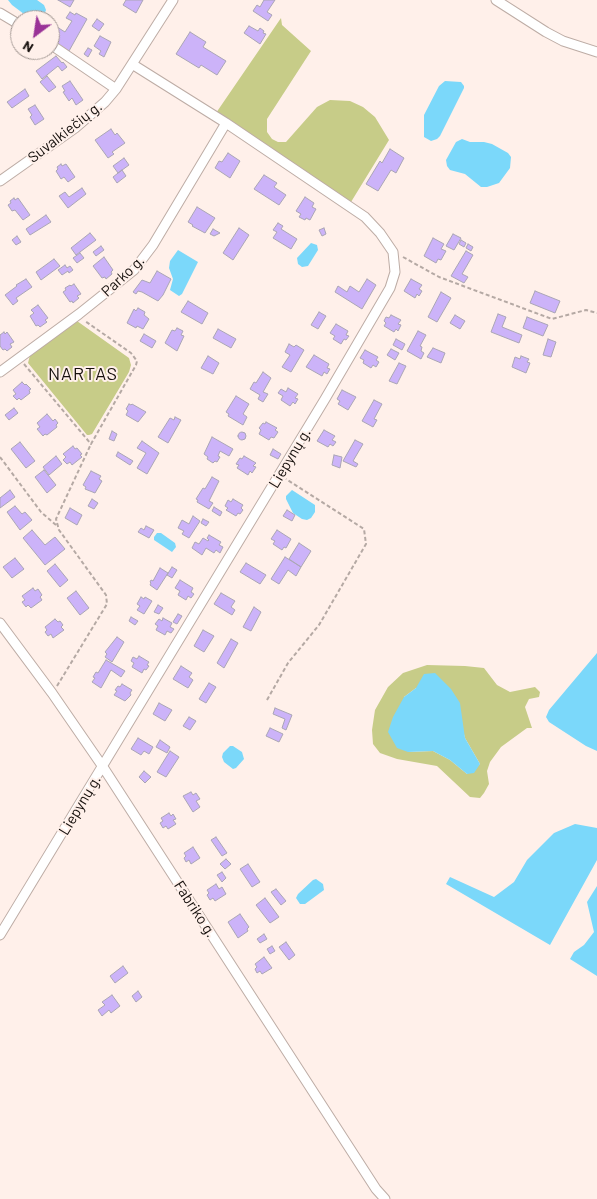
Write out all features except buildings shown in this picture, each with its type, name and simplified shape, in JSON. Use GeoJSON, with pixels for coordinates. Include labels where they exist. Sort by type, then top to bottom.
{"type":"FeatureCollection","features":[{"type":"Feature","properties":{"kind":"street","name":"Suvalkiečių g."},"geometry":{"type":"LineString","coordinates":[[0,181],[85,120],[105,102],[173,0]]}},
{"type":"Feature","properties":{"kind":"street"},"geometry":{"type":"LineString","coordinates":[[496,0],[546,32],[597,52]]}},
{"type":"Feature","properties":{"kind":"street"},"geometry":{"type":"LineString","coordinates":[[60,51],[116,88]]}},
{"type":"Feature","properties":{"kind":"street"},"geometry":{"type":"LineString","coordinates":[[132,64],[226,123],[365,216],[393,252]]}},
{"type":"Feature","properties":{"kind":"street","name":"Parko g."},"geometry":{"type":"LineString","coordinates":[[0,372],[79,314],[134,270],[144,259],[226,123]]}},
{"type":"Feature","properties":{"kind":"street","name":"Liepynų g."},"geometry":{"type":"LineString","coordinates":[[0,936],[280,475],[390,288],[395,272],[393,252]]}},
{"type":"Feature","properties":{"kind":"street","name":"Fabriko g."},"geometry":{"type":"LineString","coordinates":[[0,623],[103,766],[365,1172],[385,1199]]}},
{"type":"Feature","properties":{"kind":"path"},"geometry":{"type":"LineString","coordinates":[[393,252],[439,277],[552,319],[586,310],[597,313]]}},
{"type":"Feature","properties":{"kind":"path"},"geometry":{"type":"LineString","coordinates":[[56,525],[57,514],[91,444],[137,361],[131,353],[89,325],[79,314]]}},
{"type":"Feature","properties":{"kind":"path"},"geometry":{"type":"LineString","coordinates":[[19,358],[91,444]]}},
{"type":"Feature","properties":{"kind":"path"},"geometry":{"type":"LineString","coordinates":[[0,458],[41,512],[56,525],[107,600],[105,608],[52,693]]}},
{"type":"Feature","properties":{"kind":"path"},"geometry":{"type":"LineString","coordinates":[[267,700],[288,663],[319,626],[366,544],[364,529],[280,475]]}},
{"type":"Feature","properties":{"kind":"green space"},"geometry":{"type":"Polygon","coordinates":[[[281,18],[282,25],[311,51],[267,119],[267,132],[272,139],[278,142],[286,142],[317,107],[330,100],[350,101],[363,107],[375,117],[389,140],[351,202],[216,113],[281,18]]]}},
{"type":"Feature","properties":{"kind":"green space"},"geometry":{"type":"Polygon","coordinates":[[[74,320],[129,358],[131,365],[129,372],[92,434],[89,435],[87,435],[28,363],[30,355],[74,320]]]}},
{"type":"Feature","properties":{"kind":"green space"},"geometry":{"type":"Polygon","coordinates":[[[427,665],[484,668],[497,685],[510,692],[535,687],[540,692],[539,697],[529,699],[525,707],[532,728],[527,728],[501,747],[490,762],[487,771],[489,784],[480,798],[470,797],[437,766],[397,759],[380,753],[373,744],[372,730],[375,710],[388,687],[403,673],[427,665]],[[416,688],[404,697],[408,752],[433,751],[450,760],[467,774],[480,764],[465,738],[462,726],[416,688]]]}},
{"type":"Feature","properties":{"kind":"water"},"geometry":{"type":"Polygon","coordinates":[[[8,0],[37,0],[44,5],[46,10],[19,10],[8,0]]]}},
{"type":"Feature","properties":{"kind":"water"},"geometry":{"type":"Polygon","coordinates":[[[445,81],[461,82],[464,88],[440,136],[431,141],[424,137],[424,115],[439,86],[445,81]]]}},
{"type":"Feature","properties":{"kind":"water"},"geometry":{"type":"Polygon","coordinates":[[[462,139],[470,142],[492,144],[508,153],[511,157],[510,168],[499,183],[481,187],[465,174],[450,170],[446,160],[456,142],[462,139]]]}},
{"type":"Feature","properties":{"kind":"water"},"geometry":{"type":"Polygon","coordinates":[[[311,243],[317,245],[318,250],[308,266],[302,267],[298,264],[297,258],[311,243]]]}},
{"type":"Feature","properties":{"kind":"water"},"geometry":{"type":"Polygon","coordinates":[[[178,250],[198,262],[182,294],[179,296],[170,290],[173,279],[169,268],[170,261],[178,250]]]}},
{"type":"Feature","properties":{"kind":"water"},"geometry":{"type":"Polygon","coordinates":[[[292,490],[315,505],[315,512],[311,518],[307,520],[302,519],[293,513],[286,499],[286,496],[292,490]]]}},
{"type":"Feature","properties":{"kind":"water"},"geometry":{"type":"Polygon","coordinates":[[[157,533],[161,533],[175,543],[176,547],[172,552],[154,540],[157,533]]]}},
{"type":"Feature","properties":{"kind":"water"},"geometry":{"type":"Polygon","coordinates":[[[597,653],[597,751],[549,722],[546,717],[549,710],[597,653]]]}},
{"type":"Feature","properties":{"kind":"water"},"geometry":{"type":"Polygon","coordinates":[[[435,673],[451,689],[460,703],[465,738],[480,764],[474,773],[467,774],[450,760],[433,751],[408,752],[397,748],[388,732],[393,717],[404,697],[416,688],[424,674],[435,673]]]}},
{"type":"Feature","properties":{"kind":"water"},"geometry":{"type":"Polygon","coordinates":[[[230,746],[242,752],[244,759],[233,769],[224,762],[222,757],[223,753],[230,746]]]}},
{"type":"Feature","properties":{"kind":"water"},"geometry":{"type":"Polygon","coordinates":[[[575,824],[597,828],[597,860],[550,945],[446,884],[450,877],[494,897],[514,882],[527,860],[554,833],[575,824]]]}},
{"type":"Feature","properties":{"kind":"water"},"geometry":{"type":"Polygon","coordinates":[[[316,879],[323,884],[324,890],[305,904],[300,904],[296,898],[298,894],[316,879]]]}},
{"type":"Feature","properties":{"kind":"water"},"geometry":{"type":"Polygon","coordinates":[[[597,886],[597,976],[570,959],[574,952],[584,945],[594,932],[587,902],[597,886]]]}},
{"type":"Feature","properties":{"kind":"district","name":"NARTAS"},"geometry":{"type":"Point","coordinates":[83,374]}}]}
